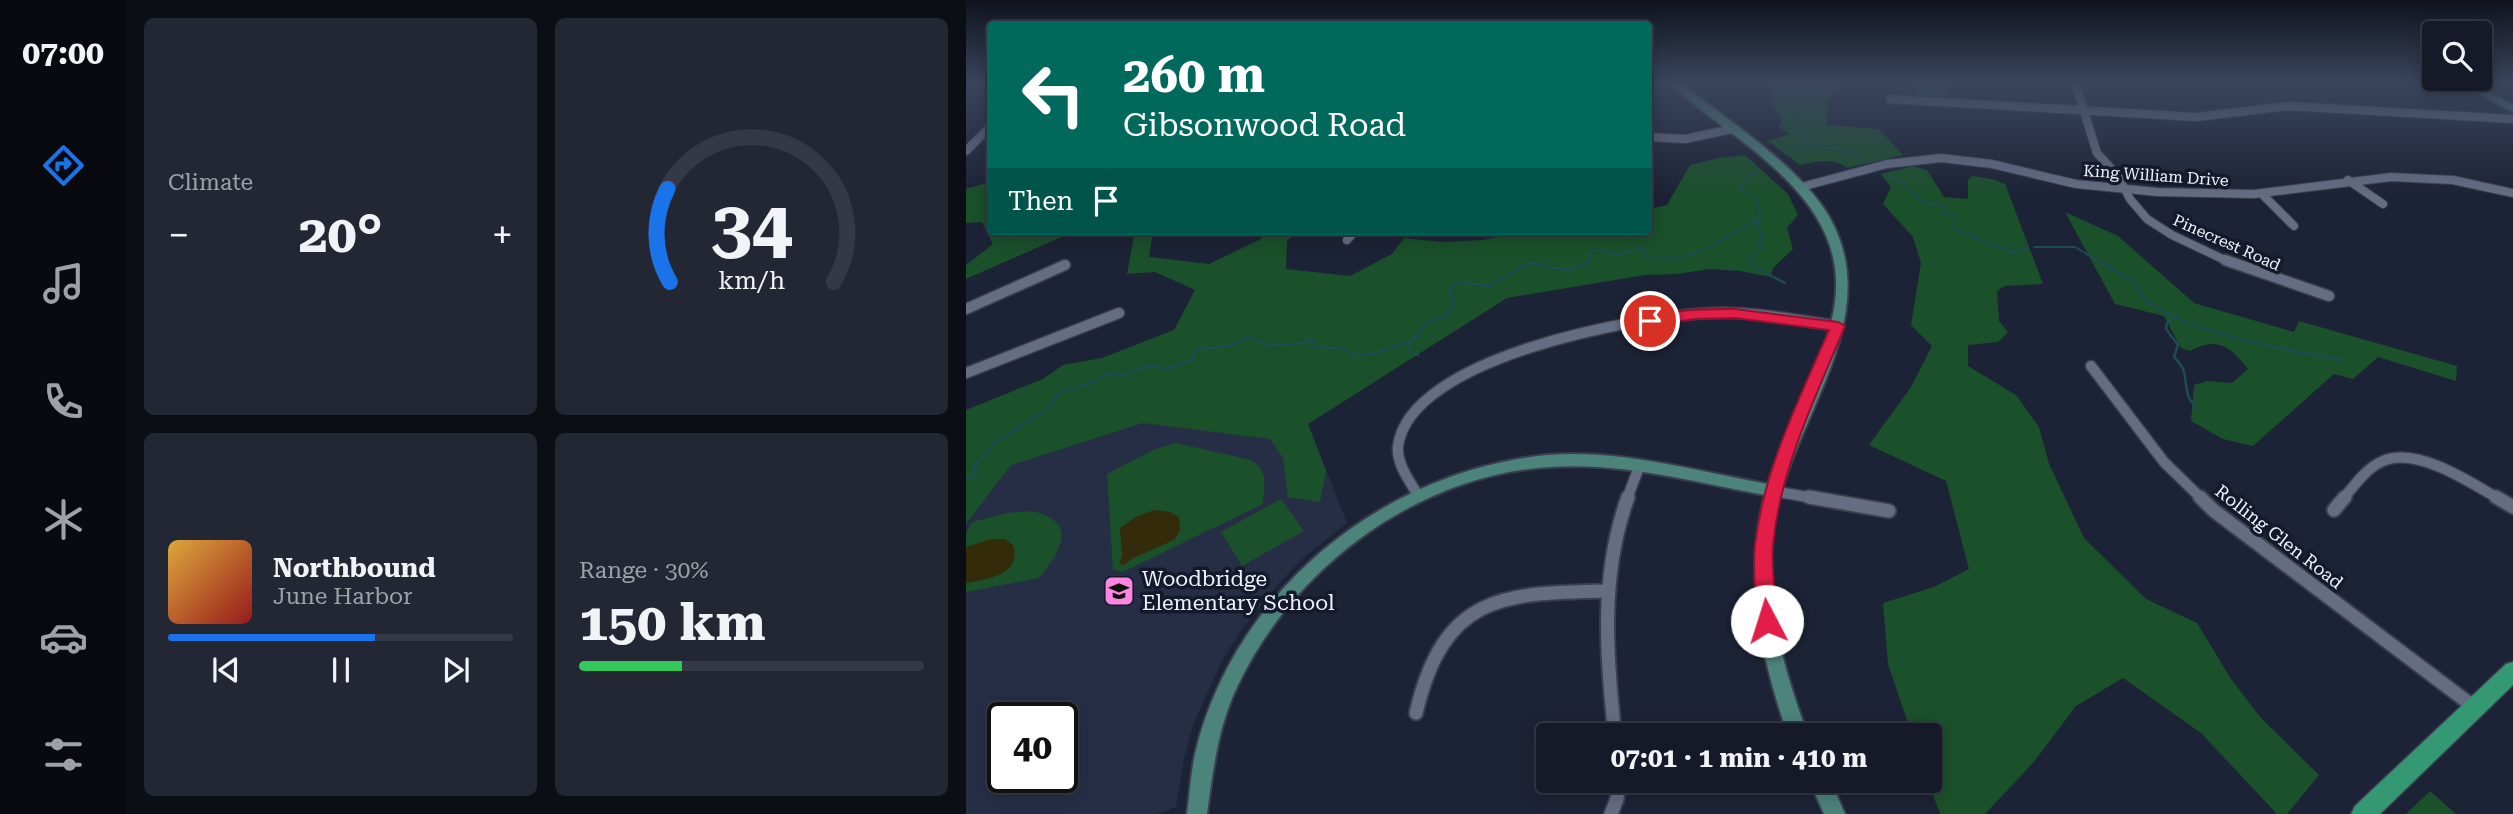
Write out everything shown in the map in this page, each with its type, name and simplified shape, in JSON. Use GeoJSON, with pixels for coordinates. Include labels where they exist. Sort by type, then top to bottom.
{"type":"FeatureCollection","features":[{"type":"Feature","properties":{"kind":"main road"},"geometry":{"type":"LineString","coordinates":[[2363,814],[2513,671]]}},
{"type":"Feature","properties":{"kind":"street"},"geometry":{"type":"LineString","coordinates":[[1721,120],[1801,187],[1827,222],[1839,250],[1844,286],[1838,326],[1780,466],[1763,547],[1767,621],[1776,667],[1794,723]]}},
{"type":"Feature","properties":{"kind":"street","name":"Pinecrest Road"},"geometry":{"type":"LineString","coordinates":[[2086,120],[2097,153],[2118,176],[2140,213],[2172,235],[2251,272],[2329,296]]}},
{"type":"Feature","properties":{"kind":"street"},"geometry":{"type":"LineString","coordinates":[[1652,137],[1685,139],[1732,129]]}},
{"type":"Feature","properties":{"kind":"street"},"geometry":{"type":"LineString","coordinates":[[966,151],[987,130]]}},
{"type":"Feature","properties":{"kind":"street","name":"King William Drive"},"geometry":{"type":"LineString","coordinates":[[1801,187],[1895,163],[1943,158],[1997,165],[2078,184],[2125,189],[2262,194],[2348,180],[2399,176],[2431,178],[2513,193]]}},
{"type":"Feature","properties":{"kind":"street"},"geometry":{"type":"LineString","coordinates":[[2348,180],[2383,204]]}},
{"type":"Feature","properties":{"kind":"street"},"geometry":{"type":"LineString","coordinates":[[2262,194],[2294,226]]}},
{"type":"Feature","properties":{"kind":"street"},"geometry":{"type":"LineString","coordinates":[[1347,240],[1351,235]]}},
{"type":"Feature","properties":{"kind":"street"},"geometry":{"type":"LineString","coordinates":[[966,309],[1065,265]]}},
{"type":"Feature","properties":{"kind":"street"},"geometry":{"type":"LineString","coordinates":[[966,373],[1119,313]]}},
{"type":"Feature","properties":{"kind":"street"},"geometry":{"type":"LineString","coordinates":[[1418,495],[1399,457],[1398,446],[1405,421],[1435,391],[1497,359],[1576,335],[1695,314],[1752,314],[1838,326]]}},
{"type":"Feature","properties":{"kind":"street","name":"Rolling Glen Road"},"geometry":{"type":"LineString","coordinates":[[2091,366],[2164,462],[2213,510],[2474,707]]}},
{"type":"Feature","properties":{"kind":"street"},"geometry":{"type":"LineString","coordinates":[[2334,510],[2376,465],[2388,458],[2413,459],[2444,469],[2513,506]]}},
{"type":"Feature","properties":{"kind":"street"},"geometry":{"type":"LineString","coordinates":[[1198,814],[1209,735],[1237,664],[1256,633],[1301,577],[1323,556],[1371,521],[1418,495],[1466,476],[1520,464],[1577,460],[1639,467],[1889,511]]}},
{"type":"Feature","properties":{"kind":"street"},"geometry":{"type":"LineString","coordinates":[[1614,723],[1605,648],[1607,591],[1614,539],[1627,495],[1639,467]]}},
{"type":"Feature","properties":{"kind":"street"},"geometry":{"type":"LineString","coordinates":[[1416,713],[1421,689],[1436,653],[1454,630],[1484,608],[1512,596],[1531,593],[1607,591]]}},
{"type":"Feature","properties":{"kind":"street"},"geometry":{"type":"LineString","coordinates":[[1611,814],[1618,793]]}},
{"type":"Feature","properties":{"kind":"street"},"geometry":{"type":"LineString","coordinates":[[1825,793],[1835,814]]}},
{"type":"Feature","properties":{"kind":"shaded area","name":"Woodbridge Elementary School"},"geometry":{"type":"Polygon","coordinates":[[[1287,370],[1347,523],[1303,558],[1280,582],[1242,629],[1223,659],[1194,722],[1184,759],[1176,807],[1156,814],[966,814],[966,515],[1003,450],[1287,370]]]}},
{"type":"Feature","properties":{"kind":"green space"},"geometry":{"type":"Polygon","coordinates":[[[1826,120],[1826,125],[1879,129],[1903,155],[1847,168],[1831,161],[1800,165],[1768,141],[1789,134],[1779,127],[1782,121],[1826,120]]]}},
{"type":"Feature","properties":{"kind":"green space"},"geometry":{"type":"Polygon","coordinates":[[[1745,155],[1788,194],[1798,215],[1787,228],[1793,249],[1773,268],[1771,277],[1709,269],[1645,275],[1507,298],[1308,424],[1326,471],[1320,502],[1288,497],[1283,458],[1270,439],[1143,423],[1011,465],[966,524],[966,410],[1043,379],[1063,365],[1102,358],[1174,330],[1195,290],[1155,272],[1127,274],[1134,236],[1125,235],[1152,235],[1149,257],[1209,264],[1264,235],[1293,235],[1287,241],[1286,269],[1350,276],[1392,254],[1404,238],[1442,242],[1483,240],[1506,235],[1652,235],[1652,208],[1667,205],[1690,165],[1745,155]]]}},
{"type":"Feature","properties":{"kind":"green space"},"geometry":{"type":"Polygon","coordinates":[[[1913,166],[1927,170],[1944,197],[1968,199],[1968,180],[1972,176],[2005,184],[2043,284],[2005,286],[1997,291],[1999,321],[2008,332],[1998,342],[1968,345],[1968,366],[2016,395],[2039,427],[2049,464],[2084,538],[2146,599],[2197,623],[2231,679],[2261,718],[2319,775],[2287,814],[2277,814],[2201,733],[2123,678],[2076,706],[2033,763],[1985,814],[1940,814],[1932,793],[1942,793],[1942,723],[1908,723],[1888,664],[1883,603],[1934,587],[1969,569],[1946,481],[1869,445],[1911,387],[1932,346],[1911,325],[1921,263],[1913,237],[1883,204],[1891,187],[1881,174],[1913,166]]]}},
{"type":"Feature","properties":{"kind":"green space"},"geometry":{"type":"Polygon","coordinates":[[[987,183],[987,232],[982,222],[966,223],[966,189],[987,183]]]}},
{"type":"Feature","properties":{"kind":"green space"},"geometry":{"type":"Polygon","coordinates":[[[2065,212],[2118,236],[2194,303],[2294,332],[2299,321],[2457,366],[2456,381],[2378,357],[2353,379],[2334,374],[2253,446],[2223,439],[2191,421],[2194,385],[2207,381],[2232,383],[2248,369],[2235,354],[2222,346],[2208,344],[2190,351],[2181,348],[2164,316],[2115,304],[2065,212]]]}},
{"type":"Feature","properties":{"kind":"green space"},"geometry":{"type":"Polygon","coordinates":[[[988,235],[1066,235],[966,279],[966,265],[993,244],[988,235]]]}},
{"type":"Feature","properties":{"kind":"green space"},"geometry":{"type":"Polygon","coordinates":[[[1176,443],[1251,460],[1257,464],[1263,474],[1263,504],[1123,572],[1113,570],[1107,474],[1153,450],[1176,443]]]}},
{"type":"Feature","properties":{"kind":"green space"},"geometry":{"type":"Polygon","coordinates":[[[1281,499],[1304,531],[1242,566],[1221,532],[1281,499]]]}},
{"type":"Feature","properties":{"kind":"green space"},"geometry":{"type":"Polygon","coordinates":[[[1032,511],[1047,516],[1056,522],[1061,530],[1059,548],[1039,578],[966,592],[966,533],[972,522],[1007,513],[1032,511]]]}},
{"type":"Feature","properties":{"kind":"green space"},"geometry":{"type":"Polygon","coordinates":[[[2430,791],[2456,814],[2406,814],[2430,791]]]}},
{"type":"Feature","properties":{"kind":"sand"},"geometry":{"type":"Polygon","coordinates":[[[1154,510],[1170,512],[1179,517],[1180,530],[1174,540],[1133,558],[1124,565],[1119,564],[1122,556],[1120,528],[1136,517],[1154,510]]]}},
{"type":"Feature","properties":{"kind":"sand"},"geometry":{"type":"Polygon","coordinates":[[[992,539],[1005,539],[1013,545],[1013,563],[1001,574],[966,583],[966,547],[992,539]]]}},
{"type":"Feature","properties":{"kind":"waterway"},"geometry":{"type":"LineString","coordinates":[[1785,154],[1808,141],[1794,128],[1794,120]]}},
{"type":"Feature","properties":{"kind":"waterway"},"geometry":{"type":"LineString","coordinates":[[1806,143],[1810,148],[1833,148],[1869,162]]}},
{"type":"Feature","properties":{"kind":"waterway"},"geometry":{"type":"LineString","coordinates":[[1758,171],[1747,176],[1748,181],[1739,186],[1745,193],[1758,199],[1760,217]]}},
{"type":"Feature","properties":{"kind":"waterway"},"geometry":{"type":"LineString","coordinates":[[1890,176],[1911,189],[1922,202],[1943,205],[1945,213],[1955,216],[1954,228],[1957,230],[2011,252],[2028,248]]}},
{"type":"Feature","properties":{"kind":"waterway"},"geometry":{"type":"LineString","coordinates":[[1588,262],[1591,252],[1600,250],[1619,255],[1643,247],[1646,256],[1672,258],[1685,255],[1724,240],[1760,217]]}},
{"type":"Feature","properties":{"kind":"waterway"},"geometry":{"type":"LineString","coordinates":[[1751,261],[1750,256],[1763,247],[1758,241],[1762,237],[1757,225],[1760,217]]}},
{"type":"Feature","properties":{"kind":"waterway"},"geometry":{"type":"LineString","coordinates":[[2034,247],[2075,247],[2100,262]]}},
{"type":"Feature","properties":{"kind":"waterway"},"geometry":{"type":"LineString","coordinates":[[966,479],[976,474],[973,467],[997,441],[1049,408],[1059,392],[1085,385],[1111,373],[1123,375],[1151,365],[1165,369],[1192,360],[1196,350],[1228,346],[1249,336],[1272,345],[1314,340],[1314,346],[1345,349],[1354,355],[1368,355],[1409,342],[1419,335],[1424,324],[1445,316],[1454,303],[1449,290],[1460,282],[1488,286],[1532,262],[1569,269],[1588,260]]}},
{"type":"Feature","properties":{"kind":"waterway"},"geometry":{"type":"LineString","coordinates":[[2097,260],[2135,282],[2145,298],[2166,313],[2194,325],[2261,344],[2343,360]]}},
{"type":"Feature","properties":{"kind":"waterway"},"geometry":{"type":"LineString","coordinates":[[1751,261],[1758,269],[1785,283]]}},
{"type":"Feature","properties":{"kind":"waterway"},"geometry":{"type":"LineString","coordinates":[[2173,317],[2167,323],[2166,329],[2178,345],[2174,357],[2184,371],[2189,397],[2198,410]]}},
{"type":"Feature","properties":{"kind":"waterway"},"geometry":{"type":"LineString","coordinates":[[1409,343],[1408,349],[1418,355]]}},
{"type":"Feature","properties":{"kind":"place","name":"Woodbridge Elementary School"},"geometry":{"type":"Point","coordinates":[1119,591]}},
{"type":"Feature","properties":{"kind":"route"},"geometry":{"type":"LineString","coordinates":[[1650,321],[1695,314],[1735,313],[1838,326],[1821,373],[1780,466],[1773,491],[1763,547],[1767,621]]}}]}
